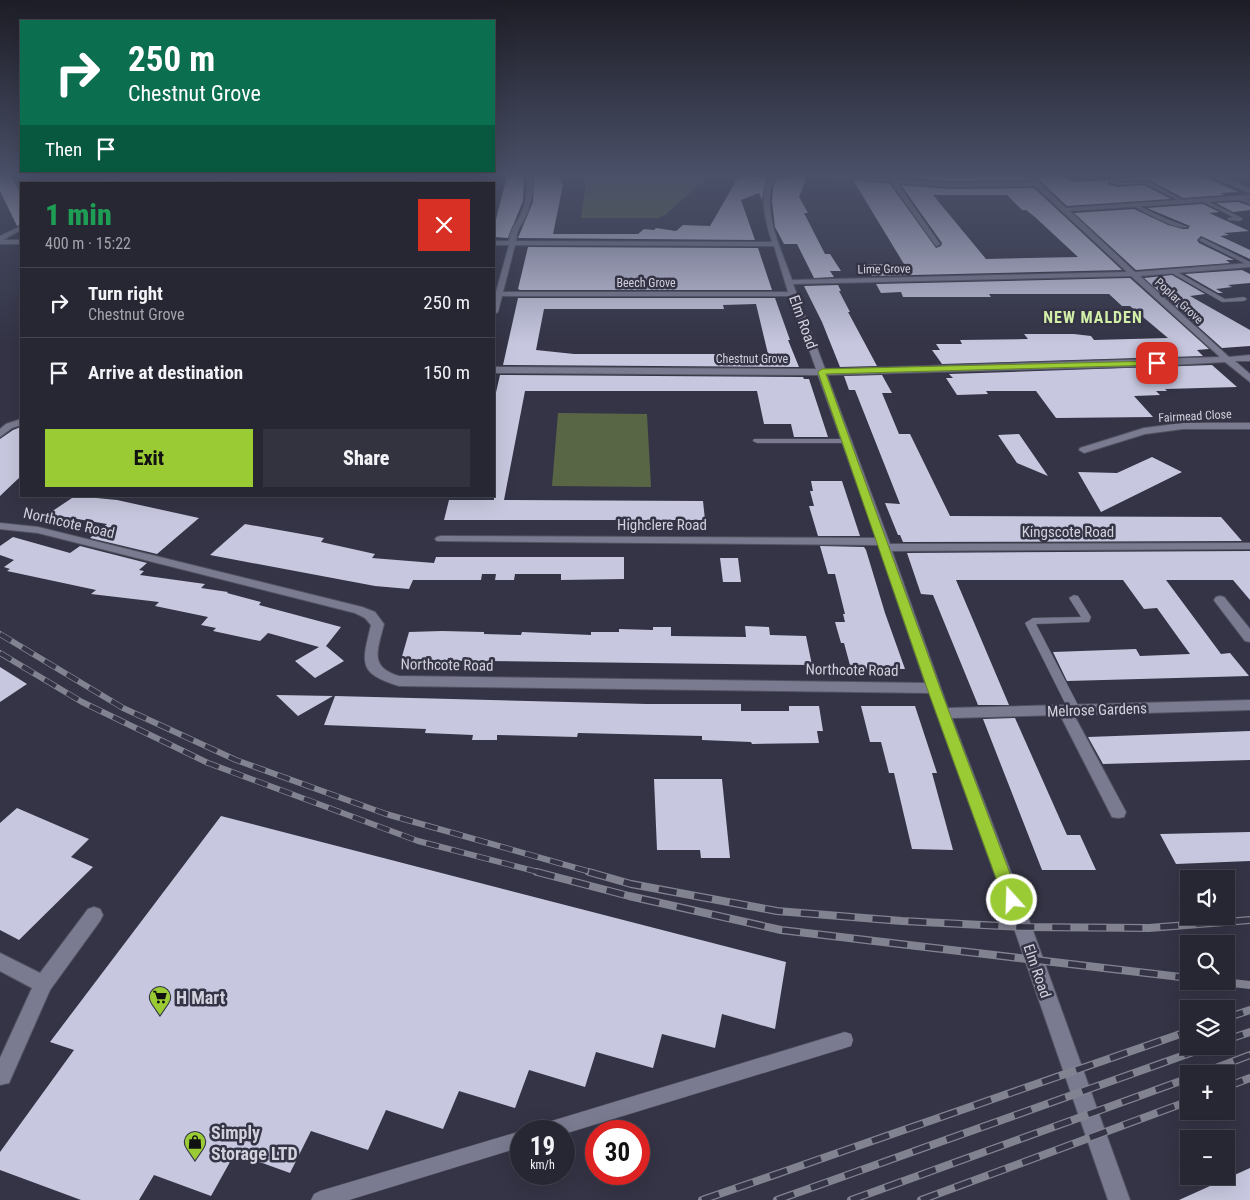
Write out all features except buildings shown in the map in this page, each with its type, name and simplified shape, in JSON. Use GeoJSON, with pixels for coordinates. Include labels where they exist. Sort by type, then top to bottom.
{"type":"FeatureCollection","features":[{"type":"Feature","properties":{"kind":"street"},"geometry":{"type":"LineString","coordinates":[[0,240],[14,232]]}},
{"type":"Feature","properties":{"kind":"street"},"geometry":{"type":"LineString","coordinates":[[495,308],[514,232]]}},
{"type":"Feature","properties":{"kind":"street","name":"Elm Road"},"geometry":{"type":"LineString","coordinates":[[773,232],[793,294],[934,688],[1018,914],[1119,1200]]}},
{"type":"Feature","properties":{"kind":"street"},"geometry":{"type":"LineString","coordinates":[[929,232],[937,244]]}},
{"type":"Feature","properties":{"kind":"street","name":"Poplar Grove"},"geometry":{"type":"LineString","coordinates":[[1088,232],[1187,324],[1250,379]]}},
{"type":"Feature","properties":{"kind":"street"},"geometry":{"type":"LineString","coordinates":[[0,240],[20,242]]}},
{"type":"Feature","properties":{"kind":"street"},"geometry":{"type":"LineString","coordinates":[[495,243],[777,244]]}},
{"type":"Feature","properties":{"kind":"street","name":"Lime Grove"},"geometry":{"type":"LineString","coordinates":[[789,282],[1135,274],[1250,265]]}},
{"type":"Feature","properties":{"kind":"street","name":"Beech Grove"},"geometry":{"type":"LineString","coordinates":[[498,294],[793,294]]}},
{"type":"Feature","properties":{"kind":"street","name":"Chestnut Grove"},"geometry":{"type":"LineString","coordinates":[[495,370],[822,372],[1250,358]]}},
{"type":"Feature","properties":{"kind":"street"},"geometry":{"type":"LineString","coordinates":[[0,434],[9,426],[20,422]]}},
{"type":"Feature","properties":{"kind":"street","name":"Fairmead Close"},"geometry":{"type":"LineString","coordinates":[[1084,450],[1144,431],[1183,426],[1250,426]]}},
{"type":"Feature","properties":{"kind":"street","name":"Northcote Road"},"geometry":{"type":"LineString","coordinates":[[0,526],[38,530],[358,610],[370,615],[378,624],[369,656],[373,668],[382,677],[399,681],[934,688]]}},
{"type":"Feature","properties":{"kind":"street","name":"Highclere Road"},"geometry":{"type":"LineString","coordinates":[[441,539],[884,545]]}},
{"type":"Feature","properties":{"kind":"street","name":"Kingscote Road"},"geometry":{"type":"LineString","coordinates":[[884,545],[1250,546]]}},
{"type":"Feature","properties":{"kind":"street"},"geometry":{"type":"LineString","coordinates":[[1220,600],[1250,638]]}},
{"type":"Feature","properties":{"kind":"street","name":"Melrose Gardens"},"geometry":{"type":"LineString","coordinates":[[943,712],[1250,706]]}},
{"type":"Feature","properties":{"kind":"street"},"geometry":{"type":"LineString","coordinates":[[1070,711],[1118,812]]}},
{"type":"Feature","properties":{"kind":"street"},"geometry":{"type":"LineString","coordinates":[[1,1078],[43,984],[94,915]]}},
{"type":"Feature","properties":{"kind":"street"},"geometry":{"type":"LineString","coordinates":[[0,962],[43,984]]}},
{"type":"Feature","properties":{"kind":"lane"},"geometry":{"type":"LineString","coordinates":[[1202,240],[1250,265]]}},
{"type":"Feature","properties":{"kind":"lane"},"geometry":{"type":"LineString","coordinates":[[1172,271],[1224,301],[1244,299]]}},
{"type":"Feature","properties":{"kind":"lane"},"geometry":{"type":"LineString","coordinates":[[757,441],[847,442]]}},
{"type":"Feature","properties":{"kind":"lane"},"geometry":{"type":"LineString","coordinates":[[1070,711],[1030,623],[1033,621],[1085,620],[1086,617],[1074,598]]}},
{"type":"Feature","properties":{"kind":"lane"},"geometry":{"type":"LineString","coordinates":[[575,1122],[845,1040]]}},
{"type":"Feature","properties":{"kind":"lane"},"geometry":{"type":"LineString","coordinates":[[320,1200],[510,1142]]}},
{"type":"Feature","properties":{"kind":"green space"},"geometry":{"type":"Polygon","coordinates":[[[558,413],[647,414],[651,487],[552,486],[558,413]]]}},
{"type":"Feature","properties":{"kind":"railway"},"geometry":{"type":"LineString","coordinates":[[0,634],[123,708],[236,760],[386,814],[594,873]]}},
{"type":"Feature","properties":{"kind":"railway"},"geometry":{"type":"LineString","coordinates":[[0,653],[82,702],[208,763],[418,841],[542,873]]}},
{"type":"Feature","properties":{"kind":"railway"},"geometry":{"type":"LineString","coordinates":[[537,872],[629,896],[781,930],[1180,977]]}},
{"type":"Feature","properties":{"kind":"railway"},"geometry":{"type":"LineString","coordinates":[[589,872],[631,884],[777,911],[902,921],[1022,927],[1149,928],[1250,920]]}},
{"type":"Feature","properties":{"kind":"railway"},"geometry":{"type":"LineString","coordinates":[[1235,983],[1250,985]]}},
{"type":"Feature","properties":{"kind":"railway"},"geometry":{"type":"LineString","coordinates":[[1235,1015],[1250,1010]]}},
{"type":"Feature","properties":{"kind":"railway"},"geometry":{"type":"LineString","coordinates":[[1235,1037],[1250,1032]]}},
{"type":"Feature","properties":{"kind":"railway"},"geometry":{"type":"LineString","coordinates":[[702,1200],[1180,1034]]}},
{"type":"Feature","properties":{"kind":"railway"},"geometry":{"type":"LineString","coordinates":[[777,1200],[1185,1055]]}},
{"type":"Feature","properties":{"kind":"railway"},"geometry":{"type":"LineString","coordinates":[[1224,1065],[1250,1055]]}},
{"type":"Feature","properties":{"kind":"railway"},"geometry":{"type":"LineString","coordinates":[[1235,1084],[1250,1078]]}},
{"type":"Feature","properties":{"kind":"railway"},"geometry":{"type":"LineString","coordinates":[[851,1200],[1180,1081]]}},
{"type":"Feature","properties":{"kind":"railway"},"geometry":{"type":"LineString","coordinates":[[921,1200],[1180,1104]]}},
{"type":"Feature","properties":{"kind":"place","name":"H Mart"},"geometry":{"type":"Point","coordinates":[160,1016]}},
{"type":"Feature","properties":{"kind":"place","name":"Simply Storage LTD"},"geometry":{"type":"Point","coordinates":[195,1161]}},
{"type":"Feature","properties":{"kind":"district","name":"NEW MALDEN"},"geometry":{"type":"Point","coordinates":[1093,317]}},
{"type":"Feature","properties":{"kind":"route"},"geometry":{"type":"LineString","coordinates":[[1012,900],[934,688],[822,372],[1157,363]]}}]}
